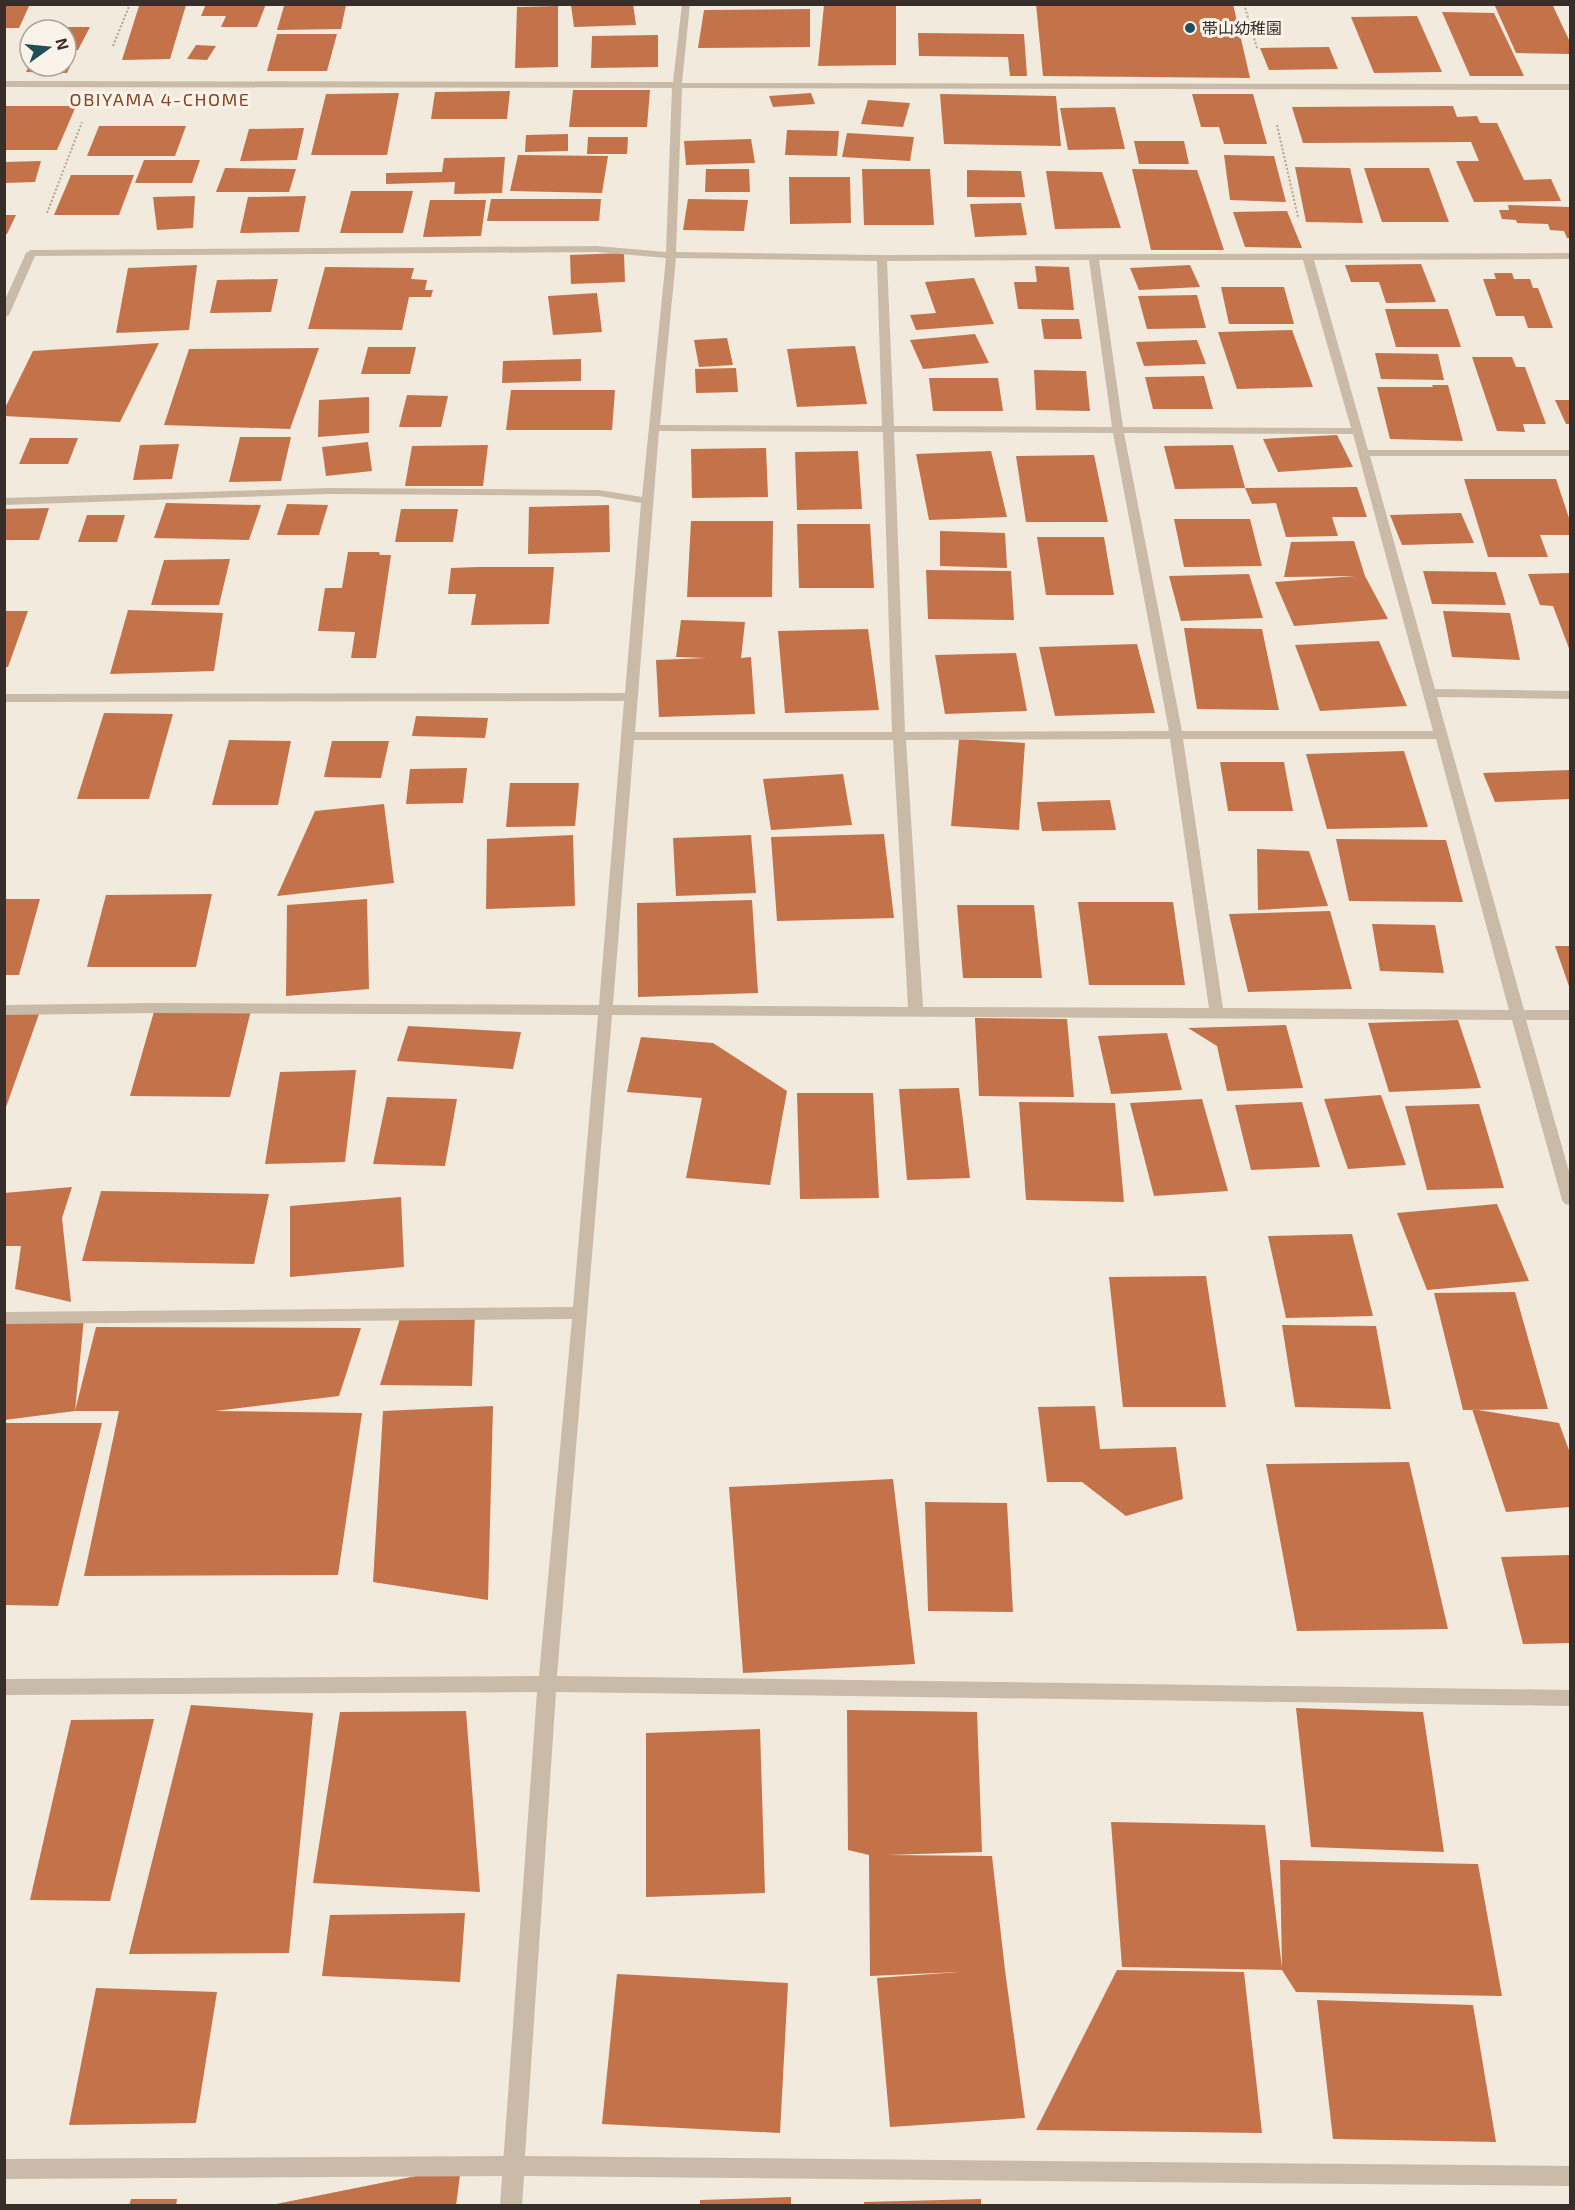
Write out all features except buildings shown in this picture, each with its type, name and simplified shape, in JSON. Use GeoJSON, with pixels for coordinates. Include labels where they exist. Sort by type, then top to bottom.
{"type":"FeatureCollection","features":[{"type":"Feature","properties":{"kind":"street"},"geometry":{"type":"LineString","coordinates":[[512,2205],[547,1684],[581,1313],[647,501],[671,255],[677,86],[686,4]]}},
{"type":"Feature","properties":{"kind":"street"},"geometry":{"type":"LineString","coordinates":[[4,84],[1570,87]]}},
{"type":"Feature","properties":{"kind":"street"},"geometry":{"type":"LineString","coordinates":[[4,315],[32,253],[597,249],[671,255],[882,258],[1570,256]]}},
{"type":"Feature","properties":{"kind":"street"},"geometry":{"type":"LineString","coordinates":[[882,258],[899,735],[916,1012]]}},
{"type":"Feature","properties":{"kind":"street"},"geometry":{"type":"LineString","coordinates":[[1094,258],[1118,430],[1176,735],[1217,1014]]}},
{"type":"Feature","properties":{"kind":"street"},"geometry":{"type":"LineString","coordinates":[[1308,258],[1358,431],[1517,1015],[1570,1200]]}},
{"type":"Feature","properties":{"kind":"street"},"geometry":{"type":"LineString","coordinates":[[654,428],[1358,431]]}},
{"type":"Feature","properties":{"kind":"street"},"geometry":{"type":"LineString","coordinates":[[1364,453],[1570,453]]}},
{"type":"Feature","properties":{"kind":"street"},"geometry":{"type":"LineString","coordinates":[[4,502],[330,491],[599,493],[647,501]]}},
{"type":"Feature","properties":{"kind":"street"},"geometry":{"type":"LineString","coordinates":[[1429,693],[1570,695]]}},
{"type":"Feature","properties":{"kind":"street"},"geometry":{"type":"LineString","coordinates":[[4,698],[631,697]]}},
{"type":"Feature","properties":{"kind":"street"},"geometry":{"type":"LineString","coordinates":[[627,736],[1440,735]]}},
{"type":"Feature","properties":{"kind":"street"},"geometry":{"type":"LineString","coordinates":[[4,1010],[156,1008],[1570,1015]]}},
{"type":"Feature","properties":{"kind":"street"},"geometry":{"type":"LineString","coordinates":[[4,1318],[581,1313]]}},
{"type":"Feature","properties":{"kind":"street"},"geometry":{"type":"LineString","coordinates":[[4,1687],[547,1684],[1570,1698]]}},
{"type":"Feature","properties":{"kind":"street"},"geometry":{"type":"LineString","coordinates":[[4,2169],[515,2166],[1570,2176]]}},
{"type":"Feature","properties":{"kind":"path"},"geometry":{"type":"LineString","coordinates":[[1244,4],[1268,85],[1308,258]]}},
{"type":"Feature","properties":{"kind":"path"},"geometry":{"type":"LineString","coordinates":[[32,253],[97,84]]}},
{"type":"Feature","properties":{"kind":"place","name":"帯山幼稚園"},"geometry":{"type":"Point","coordinates":[1190,28]}},
{"type":"Feature","properties":{"kind":"district","name":"OBIYAMA 4-CHOME"},"geometry":{"type":"Point","coordinates":[160,100]}}]}
